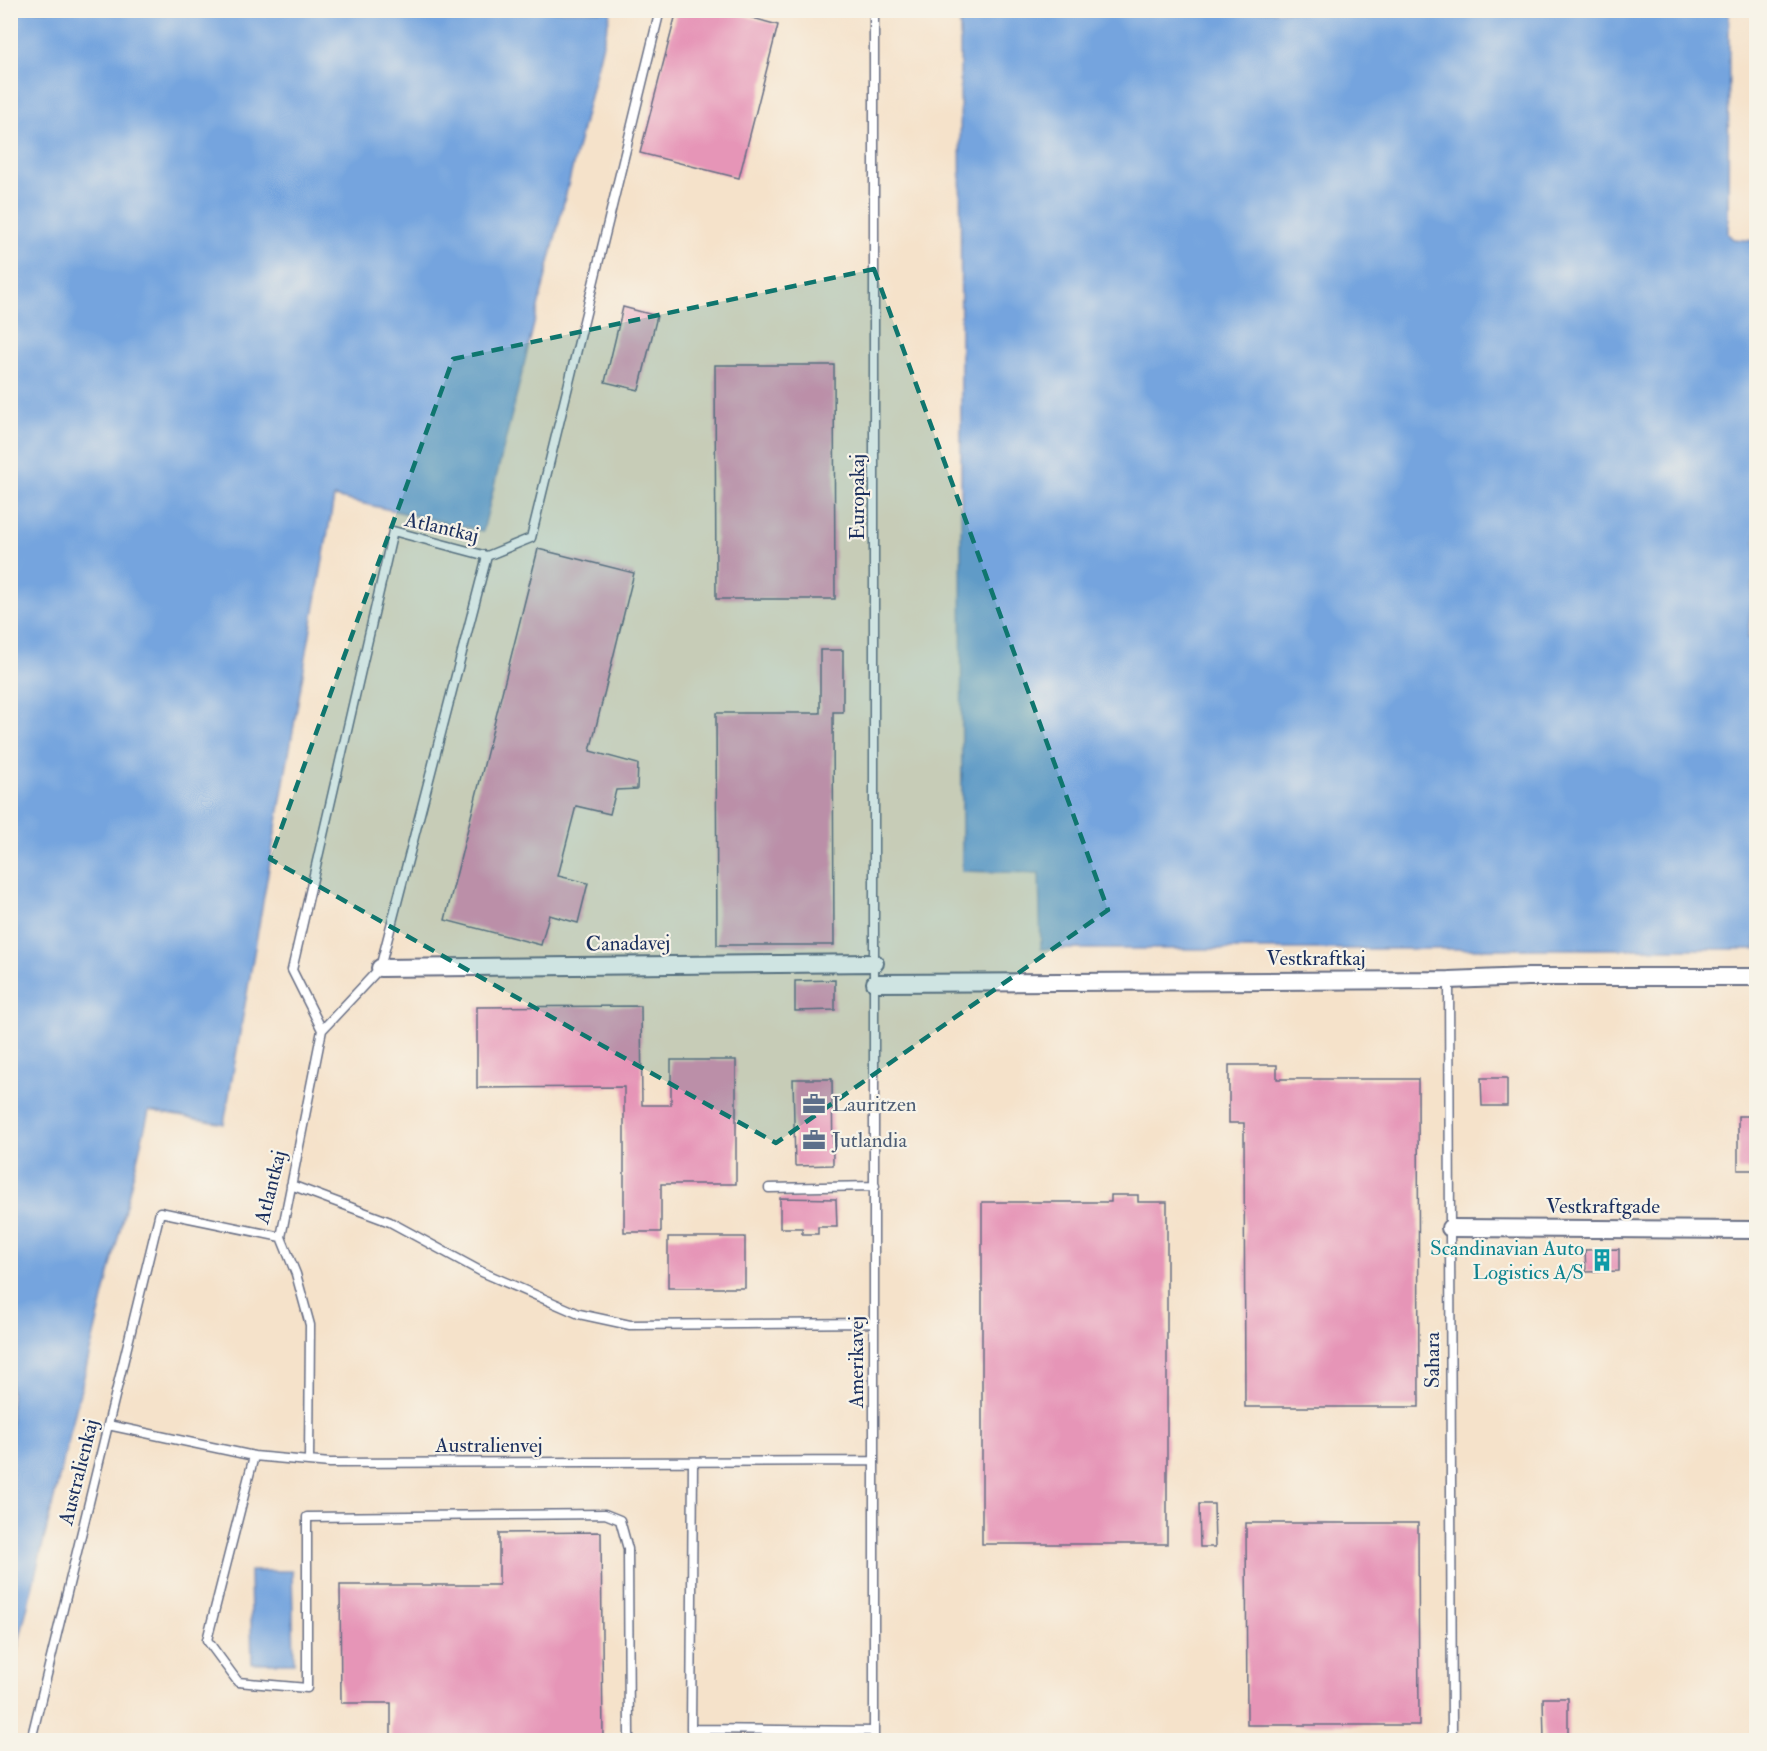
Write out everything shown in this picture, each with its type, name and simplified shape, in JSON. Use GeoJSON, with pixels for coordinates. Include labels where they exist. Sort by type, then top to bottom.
{"type":"FeatureCollection","features":[{"type":"Feature","properties":{"kind":"street","name":"Canadavej"},"geometry":{"type":"LineString","coordinates":[[380,968],[875,963]]}},
{"type":"Feature","properties":{"kind":"street","name":"Vestkraftkaj"},"geometry":{"type":"LineString","coordinates":[[875,982],[1756,977]]}},
{"type":"Feature","properties":{"kind":"street","name":"Vestkraftgade"},"geometry":{"type":"LineString","coordinates":[[1450,1228],[1756,1230]]}},
{"type":"Feature","properties":{"kind":"lane"},"geometry":{"type":"LineString","coordinates":[[487,556],[531,538],[660,10]]}},
{"type":"Feature","properties":{"kind":"lane","name":"Europakaj"},"geometry":{"type":"LineString","coordinates":[[874,10],[875,982]]}},
{"type":"Feature","properties":{"kind":"lane","name":"Atlantkaj"},"geometry":{"type":"LineString","coordinates":[[160,1212],[281,1237],[322,1030],[380,968],[487,556],[393,531],[292,970],[322,1030]]}},
{"type":"Feature","properties":{"kind":"lane","name":"Sahara"},"geometry":{"type":"LineString","coordinates":[[1449,980],[1452,1740]]}},
{"type":"Feature","properties":{"kind":"lane","name":"Amerikavej"},"geometry":{"type":"LineString","coordinates":[[874,1740],[875,982]]}},
{"type":"Feature","properties":{"kind":"lane"},"geometry":{"type":"LineString","coordinates":[[291,1185],[390,1222],[482,1272],[579,1314],[630,1325],[874,1323]]}},
{"type":"Feature","properties":{"kind":"lane"},"geometry":{"type":"LineString","coordinates":[[769,1188],[874,1186]]}},
{"type":"Feature","properties":{"kind":"lane","name":"Australienkaj"},"geometry":{"type":"LineString","coordinates":[[31,1740],[160,1212]]}},
{"type":"Feature","properties":{"kind":"lane"},"geometry":{"type":"LineString","coordinates":[[281,1237],[296,1274],[310,1325],[309,1461]]}},
{"type":"Feature","properties":{"kind":"lane","name":"Australienvej"},"geometry":{"type":"LineString","coordinates":[[108,1425],[254,1456],[330,1463],[874,1461]]}},
{"type":"Feature","properties":{"kind":"lane"},"geometry":{"type":"LineString","coordinates":[[254,1456],[207,1640],[238,1682],[307,1688],[307,1517],[605,1514],[620,1520],[628,1549],[629,1740]]}},
{"type":"Feature","properties":{"kind":"lane"},"geometry":{"type":"LineString","coordinates":[[693,1462],[692,1729],[874,1731]]}},
{"type":"Feature","properties":{"kind":"highlighted area"},"geometry":{"type":"Polygon","coordinates":[[[874,269],[1108,910],[776,1143],[270,859],[453,359],[874,269]]]}},
{"type":"Feature","properties":{"kind":"water"},"geometry":{"type":"Polygon","coordinates":[[[11,10],[611,11],[483,531],[334,497],[224,1124],[149,1111],[11,1674],[11,10]]]}},
{"type":"Feature","properties":{"kind":"water"},"geometry":{"type":"Polygon","coordinates":[[[960,11],[1729,11],[1728,234],[1733,239],[1756,241],[1756,556],[1748,638],[1756,638],[1756,949],[1041,949],[1039,873],[962,871],[960,11]]]}},
{"type":"Feature","properties":{"kind":"water"},"geometry":{"type":"Polygon","coordinates":[[[250,1571],[292,1571],[294,1663],[252,1663],[250,1571]]]}},
{"type":"Feature","properties":{"kind":"building"},"geometry":{"type":"Polygon","coordinates":[[[677,10],[723,10],[778,25],[739,178],[640,153],[677,10]]]}},
{"type":"Feature","properties":{"kind":"building"},"geometry":{"type":"Polygon","coordinates":[[[623,307],[657,316],[639,390],[605,382],[623,307]]]}},
{"type":"Feature","properties":{"kind":"building"},"geometry":{"type":"Polygon","coordinates":[[[715,365],[834,365],[835,599],[716,599],[715,365]]]}},
{"type":"Feature","properties":{"kind":"building"},"geometry":{"type":"Polygon","coordinates":[[[538,549],[634,573],[590,751],[638,764],[637,789],[616,790],[610,814],[576,806],[558,876],[588,883],[578,923],[549,915],[541,945],[445,920],[538,549]]]}},
{"type":"Feature","properties":{"kind":"building"},"geometry":{"type":"Polygon","coordinates":[[[820,650],[843,650],[843,712],[833,712],[834,945],[717,945],[716,713],[820,713],[820,650]]]}},
{"type":"Feature","properties":{"kind":"building"},"geometry":{"type":"Polygon","coordinates":[[[835,980],[835,1010],[795,1011],[795,981],[835,980]]]}},
{"type":"Feature","properties":{"kind":"building"},"geometry":{"type":"Polygon","coordinates":[[[641,1006],[642,1105],[671,1105],[671,1060],[736,1060],[736,1184],[661,1184],[661,1232],[624,1232],[624,1087],[477,1088],[477,1007],[641,1006]]]}},
{"type":"Feature","properties":{"kind":"building"},"geometry":{"type":"Polygon","coordinates":[[[1229,1065],[1277,1065],[1277,1079],[1418,1079],[1419,1407],[1245,1407],[1244,1123],[1229,1123],[1229,1065]]]}},
{"type":"Feature","properties":{"kind":"building"},"geometry":{"type":"Polygon","coordinates":[[[1481,1078],[1507,1078],[1507,1106],[1482,1106],[1481,1078]]]}},
{"type":"Feature","properties":{"kind":"building"},"geometry":{"type":"Polygon","coordinates":[[[793,1079],[832,1079],[833,1165],[795,1166],[793,1079]]]}},
{"type":"Feature","properties":{"kind":"building"},"geometry":{"type":"Polygon","coordinates":[[[1738,1116],[1756,1116],[1756,1170],[1738,1170],[1738,1116]]]}},
{"type":"Feature","properties":{"kind":"building"},"geometry":{"type":"Polygon","coordinates":[[[1111,1195],[1138,1195],[1138,1202],[1167,1202],[1167,1544],[982,1544],[982,1202],[1111,1202],[1111,1195]]]}},
{"type":"Feature","properties":{"kind":"building"},"geometry":{"type":"Polygon","coordinates":[[[780,1198],[836,1199],[837,1227],[818,1227],[818,1234],[802,1234],[802,1228],[780,1228],[780,1198]]]}},
{"type":"Feature","properties":{"kind":"building"},"geometry":{"type":"Polygon","coordinates":[[[668,1237],[745,1237],[745,1288],[668,1288],[668,1237]]]}},
{"type":"Feature","properties":{"kind":"building","name":"Scandinavian Auto Logistics A/S"},"geometry":{"type":"Polygon","coordinates":[[[1619,1249],[1619,1271],[1586,1272],[1585,1250],[1619,1249]]]}},
{"type":"Feature","properties":{"kind":"building"},"geometry":{"type":"Polygon","coordinates":[[[1199,1504],[1214,1504],[1215,1547],[1200,1547],[1199,1504]]]}},
{"type":"Feature","properties":{"kind":"building"},"geometry":{"type":"Polygon","coordinates":[[[1246,1523],[1418,1523],[1419,1725],[1247,1725],[1246,1523]]]}},
{"type":"Feature","properties":{"kind":"building"},"geometry":{"type":"Polygon","coordinates":[[[601,1532],[603,1740],[391,1740],[391,1703],[341,1703],[340,1585],[499,1585],[499,1533],[601,1532]]]}},
{"type":"Feature","properties":{"kind":"building"},"geometry":{"type":"Polygon","coordinates":[[[1543,1698],[1568,1698],[1568,1740],[1544,1740],[1543,1698]]]}},
{"type":"Feature","properties":{"kind":"place","name":"Lauritzen"},"geometry":{"type":"Point","coordinates":[814,1104]}},
{"type":"Feature","properties":{"kind":"place","name":"Jutlandia"},"geometry":{"type":"Point","coordinates":[814,1140]}},
{"type":"Feature","properties":{"kind":"place","name":"Scandinavian Auto Logistics A/S"},"geometry":{"type":"Point","coordinates":[1602,1260]}}]}
